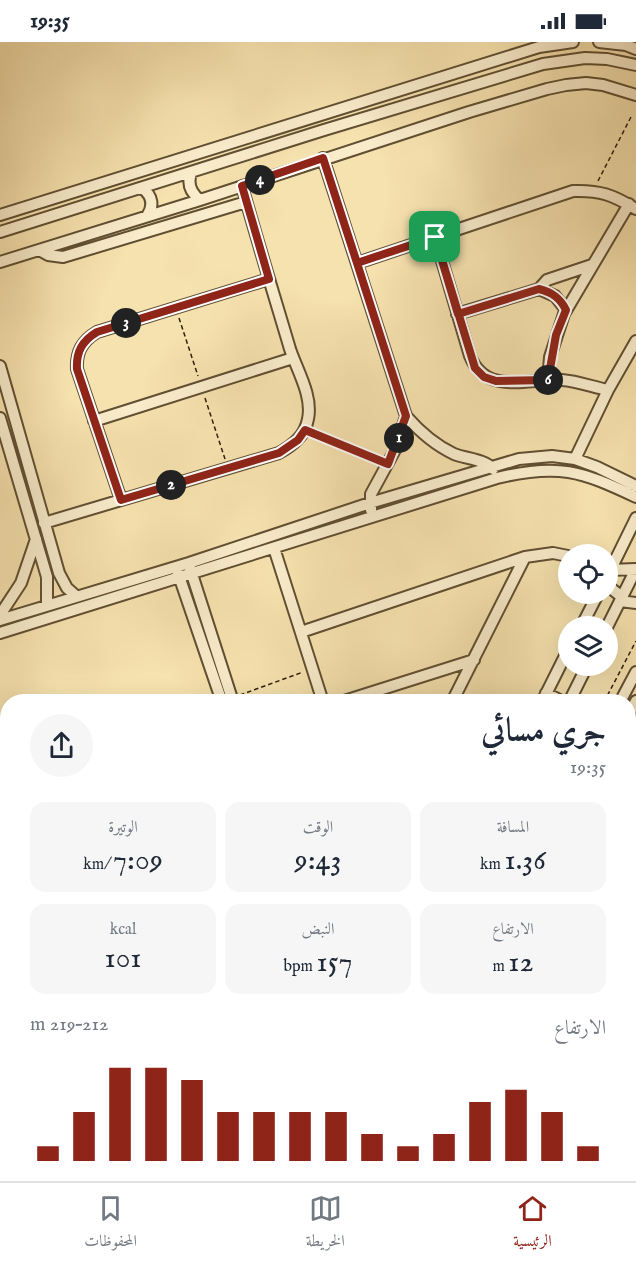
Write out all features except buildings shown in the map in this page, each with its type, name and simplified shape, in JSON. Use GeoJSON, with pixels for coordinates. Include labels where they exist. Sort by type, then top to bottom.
{"type":"FeatureCollection","features":[{"type":"Feature","properties":{"kind":"street"},"geometry":{"type":"LineString","coordinates":[[0,215],[539,47],[573,42]]}},
{"type":"Feature","properties":{"kind":"street"},"geometry":{"type":"LineString","coordinates":[[599,42],[626,45],[636,49]]}},
{"type":"Feature","properties":{"kind":"street"},"geometry":{"type":"LineString","coordinates":[[0,232],[362,118],[564,60],[607,59],[636,65]]}},
{"type":"Feature","properties":{"kind":"street"},"geometry":{"type":"LineString","coordinates":[[0,262],[200,200],[469,112],[566,85],[603,84],[636,95]]}},
{"type":"Feature","properties":{"kind":"street"},"geometry":{"type":"LineString","coordinates":[[357,103],[362,118]]}},
{"type":"Feature","properties":{"kind":"street"},"geometry":{"type":"LineString","coordinates":[[323,158],[406,416],[439,446],[492,467],[497,478]]}},
{"type":"Feature","properties":{"kind":"street"},"geometry":{"type":"LineString","coordinates":[[191,173],[189,182],[191,190],[200,200]]}},
{"type":"Feature","properties":{"kind":"street"},"geometry":{"type":"LineString","coordinates":[[44,523],[279,453],[298,440],[305,430],[309,407],[242,186]]}},
{"type":"Feature","properties":{"kind":"street"},"geometry":{"type":"LineString","coordinates":[[142,189],[147,192],[152,201],[147,216]]}},
{"type":"Feature","properties":{"kind":"street"},"geometry":{"type":"LineString","coordinates":[[357,263],[573,191],[594,190],[632,206],[592,265],[566,310],[556,335],[548,380]]}},
{"type":"Feature","properties":{"kind":"street"},"geometry":{"type":"LineString","coordinates":[[53,199],[58,214]]}},
{"type":"Feature","properties":{"kind":"street"},"geometry":{"type":"LineString","coordinates":[[39,250],[48,255],[63,257],[246,202]]}},
{"type":"Feature","properties":{"kind":"street"},"geometry":{"type":"LineString","coordinates":[[435,237],[475,368],[484,377],[507,382],[564,380],[608,390]]}},
{"type":"Feature","properties":{"kind":"street"},"geometry":{"type":"LineString","coordinates":[[458,314],[539,289],[547,280],[592,265]]}},
{"type":"Feature","properties":{"kind":"street"},"geometry":{"type":"LineString","coordinates":[[121,500],[77,369],[76,362],[81,347],[91,336],[108,329],[269,279]]}},
{"type":"Feature","properties":{"kind":"street"},"geometry":{"type":"LineString","coordinates":[[539,289],[555,296],[566,310]]}},
{"type":"Feature","properties":{"kind":"street"},"geometry":{"type":"LineString","coordinates":[[575,459],[608,390],[636,341]]}},
{"type":"Feature","properties":{"kind":"street"},"geometry":{"type":"LineString","coordinates":[[94,421],[293,358]]}},
{"type":"Feature","properties":{"kind":"street"},"geometry":{"type":"LineString","coordinates":[[0,366],[50,544],[63,581],[76,597]]}},
{"type":"Feature","properties":{"kind":"street"},"geometry":{"type":"LineString","coordinates":[[374,517],[370,503],[373,489],[388,464],[406,416]]}},
{"type":"Feature","properties":{"kind":"street"},"geometry":{"type":"LineString","coordinates":[[0,418],[49,584],[47,605]]}},
{"type":"Feature","properties":{"kind":"street"},"geometry":{"type":"LineString","coordinates":[[0,633],[370,503],[530,457],[552,456],[575,459],[597,466],[636,486]]}},
{"type":"Feature","properties":{"kind":"street"},"geometry":{"type":"LineString","coordinates":[[190,568],[274,548],[497,478],[532,470],[569,471],[593,477],[636,497]]}},
{"type":"Feature","properties":{"kind":"street"},"geometry":{"type":"LineString","coordinates":[[618,553],[636,518]]}},
{"type":"Feature","properties":{"kind":"street"},"geometry":{"type":"LineString","coordinates":[[37,544],[50,544]]}},
{"type":"Feature","properties":{"kind":"street"},"geometry":{"type":"LineString","coordinates":[[0,617],[21,583],[37,544]]}},
{"type":"Feature","properties":{"kind":"street"},"geometry":{"type":"LineString","coordinates":[[274,548],[320,694]]}},
{"type":"Feature","properties":{"kind":"street"},"geometry":{"type":"LineString","coordinates":[[301,632],[525,557],[553,552],[558,553]]}},
{"type":"Feature","properties":{"kind":"street"},"geometry":{"type":"LineString","coordinates":[[456,694],[525,557]]}},
{"type":"Feature","properties":{"kind":"street"},"geometry":{"type":"LineString","coordinates":[[190,568],[227,694]]}},
{"type":"Feature","properties":{"kind":"street"},"geometry":{"type":"LineString","coordinates":[[618,571],[636,569]]}},
{"type":"Feature","properties":{"kind":"street"},"geometry":{"type":"LineString","coordinates":[[616,616],[636,569]]}},
{"type":"Feature","properties":{"kind":"street"},"geometry":{"type":"LineString","coordinates":[[0,617],[178,572]]}},
{"type":"Feature","properties":{"kind":"street"},"geometry":{"type":"LineString","coordinates":[[178,572],[227,694]]}},
{"type":"Feature","properties":{"kind":"street"},"geometry":{"type":"LineString","coordinates":[[618,596],[636,603]]}},
{"type":"Feature","properties":{"kind":"street"},"geometry":{"type":"LineString","coordinates":[[366,694],[474,660]]}},
{"type":"Feature","properties":{"kind":"street"},"geometry":{"type":"LineString","coordinates":[[546,694],[558,670]]}},
{"type":"Feature","properties":{"kind":"street"},"geometry":{"type":"LineString","coordinates":[[625,694],[636,672]]}},
{"type":"Feature","properties":{"kind":"street"},"geometry":{"type":"LineString","coordinates":[[573,694],[582,676]]}},
{"type":"Feature","properties":{"kind":"path"},"geometry":{"type":"LineString","coordinates":[[594,190],[633,115]]}},
{"type":"Feature","properties":{"kind":"path"},"geometry":{"type":"LineString","coordinates":[[305,430],[388,464]]}},
{"type":"Feature","properties":{"kind":"path"},"geometry":{"type":"LineString","coordinates":[[608,694],[636,641]]}},
{"type":"Feature","properties":{"kind":"path"},"geometry":{"type":"LineString","coordinates":[[245,694],[312,668]]}},
{"type":"Feature","properties":{"kind":"route"},"geometry":{"type":"LineString","coordinates":[[435,237],[357,263],[406,416],[396,448],[388,464],[305,430],[298,440],[279,453],[121,500],[77,369],[76,362],[81,347],[97,332],[269,279],[242,186],[323,158],[357,263],[435,237],[458,314],[539,289],[545,290],[560,300],[566,310],[550,357],[548,380],[496,381],[484,377],[475,368],[470,356],[435,237]]}}]}
